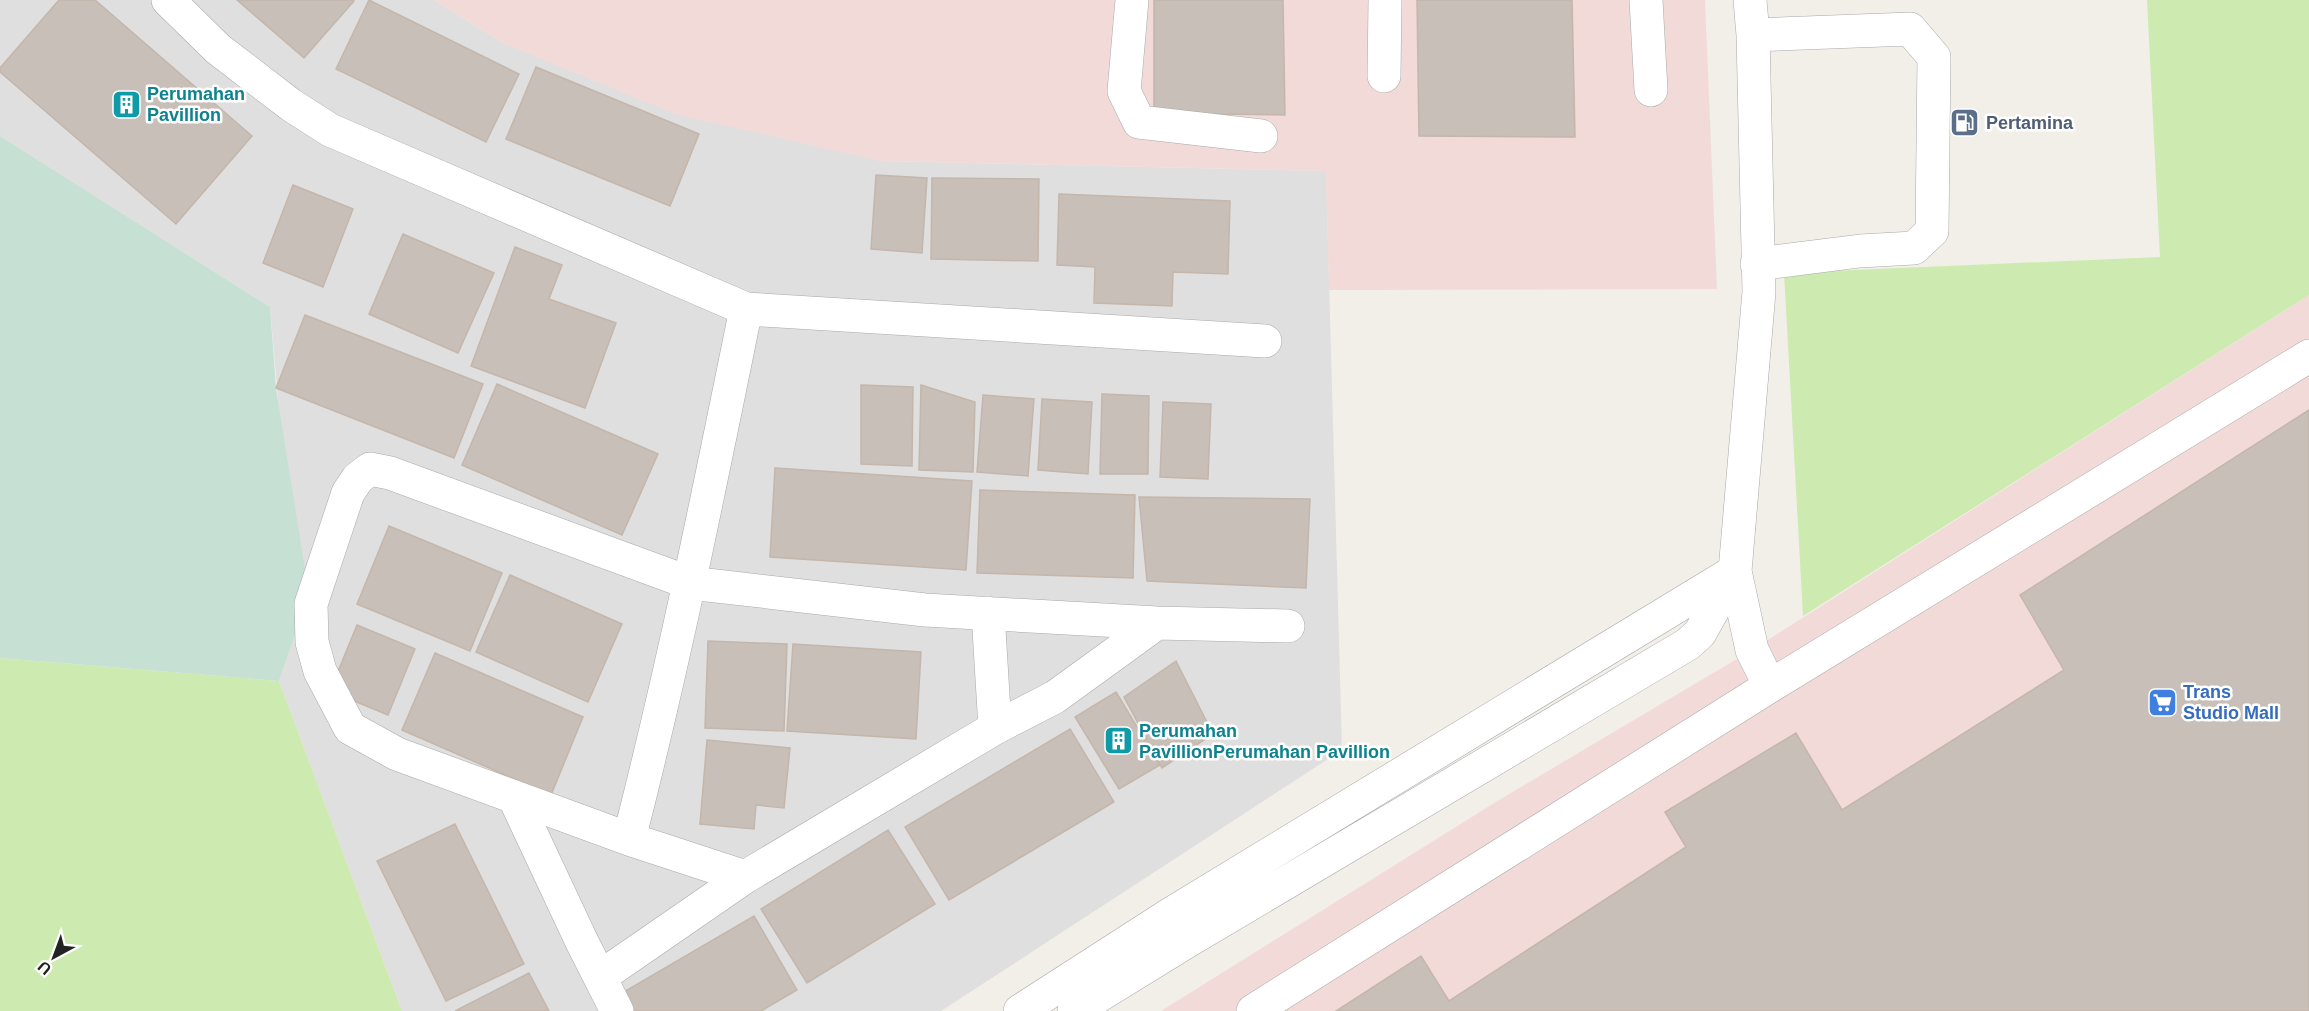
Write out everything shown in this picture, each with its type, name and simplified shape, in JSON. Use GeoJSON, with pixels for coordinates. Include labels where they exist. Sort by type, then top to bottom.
{"type":"FeatureCollection","features":[{"type":"Feature","properties":{"kind":"street"},"geometry":{"type":"LineString","coordinates":[[168,0],[218,49],[291,105],[330,130],[746,309],[1265,341]]}},
{"type":"Feature","properties":{"kind":"street"},"geometry":{"type":"LineString","coordinates":[[1132,0],[1124,91],[1139,122],[1261,136]]}},
{"type":"Feature","properties":{"kind":"street"},"geometry":{"type":"LineString","coordinates":[[1384,76],[1385,0]]}},
{"type":"Feature","properties":{"kind":"street"},"geometry":{"type":"LineString","coordinates":[[1646,0],[1651,90]]}},
{"type":"Feature","properties":{"kind":"street"},"geometry":{"type":"LineString","coordinates":[[1750,0],[1753,35],[1759,292],[1735,571],[1752,650],[1770,686]]}},
{"type":"Feature","properties":{"kind":"street"},"geometry":{"type":"LineString","coordinates":[[1753,35],[1911,29],[1934,57],[1932,231],[1914,248],[1860,251],[1757,264]]}},
{"type":"Feature","properties":{"kind":"street"},"geometry":{"type":"LineString","coordinates":[[629,839],[690,583],[746,309]]}},
{"type":"Feature","properties":{"kind":"street"},"geometry":{"type":"LineString","coordinates":[[1253,1011],[1770,686],[2309,356]]}},
{"type":"Feature","properties":{"kind":"street"},"geometry":{"type":"LineString","coordinates":[[745,877],[629,839],[397,754],[350,728],[320,671],[312,642],[311,604],[348,493],[358,477],[370,469],[390,473],[690,583],[925,610],[1157,623],[1288,626]]}},
{"type":"Feature","properties":{"kind":"street"},"geometry":{"type":"LineString","coordinates":[[1020,1011],[1169,915],[1735,571]]}},
{"type":"Feature","properties":{"kind":"street"},"geometry":{"type":"LineString","coordinates":[[1074,1011],[1688,644],[1700,633],[1735,571]]}},
{"type":"Feature","properties":{"kind":"street"},"geometry":{"type":"LineString","coordinates":[[988,613],[995,728]]}},
{"type":"Feature","properties":{"kind":"street"},"geometry":{"type":"LineString","coordinates":[[600,977],[745,877],[995,728],[1055,697],[1157,623]]}},
{"type":"Feature","properties":{"kind":"street"},"geometry":{"type":"LineString","coordinates":[[514,797],[617,1011]]}},
{"type":"Feature","properties":{"kind":"shaded area"},"geometry":{"type":"Polygon","coordinates":[[[0,0],[434,0],[505,44],[880,161],[1326,171],[1342,750],[941,1011],[402,1011],[279,681],[298,627],[270,307],[0,136],[0,0]]]}},
{"type":"Feature","properties":{"kind":"shaded area"},"geometry":{"type":"Polygon","coordinates":[[[434,0],[1705,0],[1717,289],[1329,290],[1326,171],[880,161],[675,114],[505,44],[434,0]]]}},
{"type":"Feature","properties":{"kind":"shaded area","name":"Trans Studio Mall"},"geometry":{"type":"Polygon","coordinates":[[[2309,295],[2309,1011],[1161,1011],[1499,800],[1752,650],[2309,295]]]}},
{"type":"Feature","properties":{"kind":"green space"},"geometry":{"type":"Polygon","coordinates":[[[2147,0],[2309,0],[2309,295],[1803,616],[1784,273],[2160,257],[2147,0]]]}},
{"type":"Feature","properties":{"kind":"green space"},"geometry":{"type":"Polygon","coordinates":[[[0,136],[270,307],[276,388],[307,582],[298,627],[279,681],[0,658],[0,136]]]}},
{"type":"Feature","properties":{"kind":"green space"},"geometry":{"type":"Polygon","coordinates":[[[0,658],[279,681],[402,1011],[0,1011],[0,658]]]}},
{"type":"Feature","properties":{"kind":"building","name":"Perumahan Pavillion"},"geometry":{"type":"Polygon","coordinates":[[[59,0],[95,0],[252,136],[176,224],[0,72],[0,68],[59,0]]]}},
{"type":"Feature","properties":{"kind":"building"},"geometry":{"type":"Polygon","coordinates":[[[237,0],[352,0],[354,1],[304,58],[237,0]]]}},
{"type":"Feature","properties":{"kind":"building"},"geometry":{"type":"Polygon","coordinates":[[[369,0],[519,74],[486,142],[336,69],[369,0]]]}},
{"type":"Feature","properties":{"kind":"building"},"geometry":{"type":"Polygon","coordinates":[[[1154,0],[1283,0],[1285,115],[1154,113],[1154,0]]]}},
{"type":"Feature","properties":{"kind":"building"},"geometry":{"type":"Polygon","coordinates":[[[1417,0],[1572,0],[1575,137],[1419,136],[1417,0]]]}},
{"type":"Feature","properties":{"kind":"building"},"geometry":{"type":"Polygon","coordinates":[[[536,67],[699,134],[670,206],[506,139],[536,67]]]}},
{"type":"Feature","properties":{"kind":"building"},"geometry":{"type":"Polygon","coordinates":[[[876,175],[927,178],[922,253],[871,249],[876,175]]]}},
{"type":"Feature","properties":{"kind":"building"},"geometry":{"type":"Polygon","coordinates":[[[932,178],[1039,179],[1038,261],[931,259],[932,178]]]}},
{"type":"Feature","properties":{"kind":"building"},"geometry":{"type":"Polygon","coordinates":[[[293,185],[353,209],[323,287],[263,263],[293,185]]]}},
{"type":"Feature","properties":{"kind":"building"},"geometry":{"type":"Polygon","coordinates":[[[1059,194],[1230,201],[1228,274],[1173,272],[1172,306],[1094,303],[1095,267],[1057,265],[1059,194]]]}},
{"type":"Feature","properties":{"kind":"building"},"geometry":{"type":"Polygon","coordinates":[[[403,234],[494,273],[458,353],[369,314],[403,234]]]}},
{"type":"Feature","properties":{"kind":"building"},"geometry":{"type":"Polygon","coordinates":[[[515,247],[562,265],[549,299],[616,323],[585,408],[471,366],[515,247]]]}},
{"type":"Feature","properties":{"kind":"building"},"geometry":{"type":"Polygon","coordinates":[[[305,315],[483,384],[454,458],[276,388],[305,315]]]}},
{"type":"Feature","properties":{"kind":"building"},"geometry":{"type":"Polygon","coordinates":[[[497,384],[658,454],[622,535],[462,465],[497,384]]]}},
{"type":"Feature","properties":{"kind":"building"},"geometry":{"type":"Polygon","coordinates":[[[861,385],[913,387],[912,466],[861,464],[861,385]]]}},
{"type":"Feature","properties":{"kind":"building"},"geometry":{"type":"Polygon","coordinates":[[[921,385],[975,402],[973,472],[919,470],[921,385]]]}},
{"type":"Feature","properties":{"kind":"building"},"geometry":{"type":"Polygon","coordinates":[[[1102,394],[1149,396],[1148,474],[1100,474],[1102,394]]]}},
{"type":"Feature","properties":{"kind":"building"},"geometry":{"type":"Polygon","coordinates":[[[983,395],[1034,399],[1028,476],[977,472],[983,395]]]}},
{"type":"Feature","properties":{"kind":"building"},"geometry":{"type":"Polygon","coordinates":[[[1042,399],[1092,402],[1088,474],[1038,470],[1042,399]]]}},
{"type":"Feature","properties":{"kind":"building"},"geometry":{"type":"Polygon","coordinates":[[[1163,402],[1211,404],[1208,479],[1160,477],[1163,402]]]}},
{"type":"Feature","properties":{"kind":"building","name":"Trans Studio Mall"},"geometry":{"type":"Polygon","coordinates":[[[2309,410],[2309,1011],[1336,1011],[1421,956],[1449,1001],[1686,847],[1665,812],[1796,733],[1842,810],[2064,670],[2020,595],[2309,410]]]}},
{"type":"Feature","properties":{"kind":"building"},"geometry":{"type":"Polygon","coordinates":[[[775,468],[972,481],[966,570],[770,557],[775,468]]]}},
{"type":"Feature","properties":{"kind":"building"},"geometry":{"type":"Polygon","coordinates":[[[980,490],[1135,495],[1133,578],[977,573],[980,490]]]}},
{"type":"Feature","properties":{"kind":"building"},"geometry":{"type":"Polygon","coordinates":[[[1139,497],[1310,499],[1306,588],[1147,581],[1139,497]]]}},
{"type":"Feature","properties":{"kind":"building"},"geometry":{"type":"Polygon","coordinates":[[[389,526],[502,573],[470,651],[357,604],[389,526]]]}},
{"type":"Feature","properties":{"kind":"building"},"geometry":{"type":"Polygon","coordinates":[[[510,575],[622,624],[588,702],[476,652],[510,575]]]}},
{"type":"Feature","properties":{"kind":"building"},"geometry":{"type":"Polygon","coordinates":[[[357,625],[415,649],[388,715],[330,691],[357,625]]]}},
{"type":"Feature","properties":{"kind":"building"},"geometry":{"type":"Polygon","coordinates":[[[708,641],[787,644],[784,731],[705,728],[708,641]]]}},
{"type":"Feature","properties":{"kind":"building"},"geometry":{"type":"Polygon","coordinates":[[[793,644],[921,652],[916,739],[787,731],[793,644]]]}},
{"type":"Feature","properties":{"kind":"building"},"geometry":{"type":"Polygon","coordinates":[[[435,653],[583,717],[551,795],[402,730],[435,653]]]}},
{"type":"Feature","properties":{"kind":"building"},"geometry":{"type":"Polygon","coordinates":[[[1176,661],[1213,734],[1162,768],[1124,697],[1176,661]]]}},
{"type":"Feature","properties":{"kind":"building","name":"Perumahan PavillionPerumahan Pavillion"},"geometry":{"type":"Polygon","coordinates":[[[1116,692],[1160,765],[1119,789],[1075,717],[1116,692]]]}},
{"type":"Feature","properties":{"kind":"building"},"geometry":{"type":"Polygon","coordinates":[[[1070,729],[1114,802],[949,900],[905,827],[1070,729]]]}},
{"type":"Feature","properties":{"kind":"building"},"geometry":{"type":"Polygon","coordinates":[[[707,740],[790,748],[784,808],[756,805],[754,829],[700,824],[707,740]]]}},
{"type":"Feature","properties":{"kind":"building"},"geometry":{"type":"Polygon","coordinates":[[[455,824],[524,964],[446,1001],[377,861],[455,824]]]}},
{"type":"Feature","properties":{"kind":"building"},"geometry":{"type":"Polygon","coordinates":[[[888,830],[935,904],[807,983],[761,909],[888,830]]]}},
{"type":"Feature","properties":{"kind":"building"},"geometry":{"type":"Polygon","coordinates":[[[754,916],[797,990],[761,1011],[633,1011],[622,993],[754,916]]]}},
{"type":"Feature","properties":{"kind":"building"},"geometry":{"type":"Polygon","coordinates":[[[529,973],[549,1011],[455,1011],[529,973]]]}},
{"type":"Feature","properties":{"kind":"place","name":"Perumahan Pavillion"},"geometry":{"type":"Point","coordinates":[126,104]}},
{"type":"Feature","properties":{"kind":"place","name":"Pertamina"},"geometry":{"type":"Point","coordinates":[1965,123]}},
{"type":"Feature","properties":{"kind":"place","name":"Trans Studio Mall"},"geometry":{"type":"Point","coordinates":[2162,702]}},
{"type":"Feature","properties":{"kind":"place","name":"Perumahan PavillionPerumahan Pavillion"},"geometry":{"type":"Point","coordinates":[1118,741]}}]}
